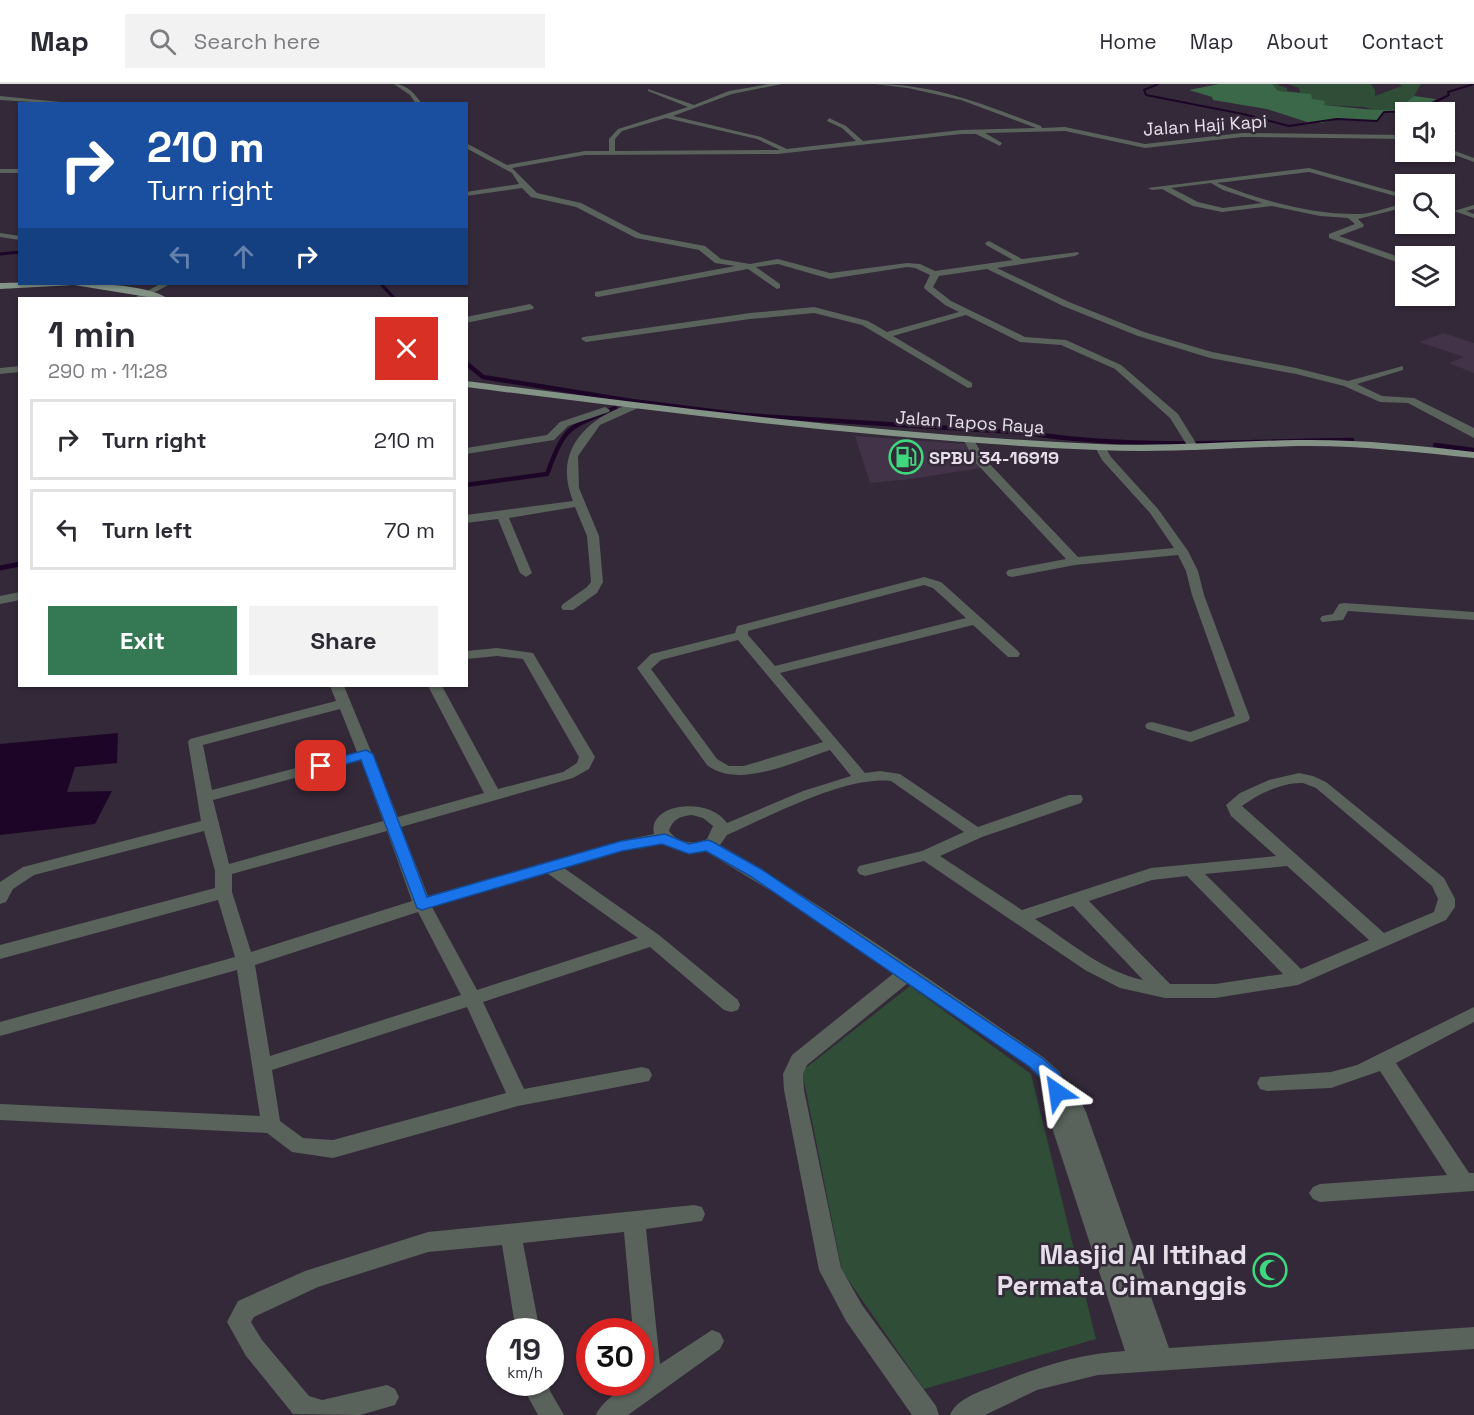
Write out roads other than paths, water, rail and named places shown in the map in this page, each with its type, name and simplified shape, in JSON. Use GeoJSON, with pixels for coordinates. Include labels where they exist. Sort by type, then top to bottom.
{"type":"FeatureCollection","features":[{"type":"Feature","properties":{"kind":"main road"},"geometry":{"type":"LineString","coordinates":[[0,286],[36,285]]}},
{"type":"Feature","properties":{"kind":"main road"},"geometry":{"type":"LineString","coordinates":[[83,285],[142,296]]}},
{"type":"Feature","properties":{"kind":"main road","name":"Jalan Tapos Raya"},"geometry":{"type":"LineString","coordinates":[[468,384],[798,425],[968,440],[1100,447],[1190,442],[1471,445]]}},
{"type":"Feature","properties":{"kind":"street"},"geometry":{"type":"LineString","coordinates":[[397,84],[412,94],[418,102]]}},
{"type":"Feature","properties":{"kind":"street"},"geometry":{"type":"LineString","coordinates":[[612,152],[612,139],[620,130],[731,92],[778,84]]}},
{"type":"Feature","properties":{"kind":"street"},"geometry":{"type":"LineString","coordinates":[[878,84],[908,86],[947,96],[1008,114],[1044,129]]}},
{"type":"Feature","properties":{"kind":"street"},"geometry":{"type":"LineString","coordinates":[[650,90],[694,106]]}},
{"type":"Feature","properties":{"kind":"street"},"geometry":{"type":"LineString","coordinates":[[925,100],[947,96]]}},
{"type":"Feature","properties":{"kind":"street"},"geometry":{"type":"LineString","coordinates":[[0,98],[40,102]]}},
{"type":"Feature","properties":{"kind":"street"},"geometry":{"type":"LineString","coordinates":[[663,115],[759,138],[789,151]]}},
{"type":"Feature","properties":{"kind":"street"},"geometry":{"type":"LineString","coordinates":[[829,120],[844,127],[861,142]]}},
{"type":"Feature","properties":{"kind":"street","name":"Jalan Haji Kapi"},"geometry":{"type":"LineString","coordinates":[[508,167],[568,155],[612,152],[789,151],[976,131],[1074,130],[1145,146],[1242,135],[1395,137]]}},
{"type":"Feature","properties":{"kind":"street"},"geometry":{"type":"LineString","coordinates":[[976,131],[1000,144]]}},
{"type":"Feature","properties":{"kind":"street"},"geometry":{"type":"LineString","coordinates":[[468,146],[508,167],[537,197],[578,205],[639,236],[691,244],[702,248],[718,261],[749,266],[777,286]]}},
{"type":"Feature","properties":{"kind":"street"},"geometry":{"type":"LineString","coordinates":[[1455,153],[1474,160]]}},
{"type":"Feature","properties":{"kind":"street"},"geometry":{"type":"LineString","coordinates":[[1152,188],[1309,170],[1395,194]]}},
{"type":"Feature","properties":{"kind":"street"},"geometry":{"type":"LineString","coordinates":[[0,171],[18,171]]}},
{"type":"Feature","properties":{"kind":"street"},"geometry":{"type":"LineString","coordinates":[[1211,182],[1274,204],[1317,214],[1338,213],[1357,217]]}},
{"type":"Feature","properties":{"kind":"street"},"geometry":{"type":"LineString","coordinates":[[468,194],[524,186]]}},
{"type":"Feature","properties":{"kind":"street"},"geometry":{"type":"LineString","coordinates":[[1164,187],[1196,204],[1222,210],[1274,204]]}},
{"type":"Feature","properties":{"kind":"street"},"geometry":{"type":"LineString","coordinates":[[1474,207],[1455,210],[1474,216]]}},
{"type":"Feature","properties":{"kind":"street"},"geometry":{"type":"LineString","coordinates":[[1395,208],[1351,218],[1360,225],[1332,236],[1395,258]]}},
{"type":"Feature","properties":{"kind":"street"},"geometry":{"type":"LineString","coordinates":[[0,235],[18,237]]}},
{"type":"Feature","properties":{"kind":"street"},"geometry":{"type":"LineString","coordinates":[[989,243],[1020,261]]}},
{"type":"Feature","properties":{"kind":"street"},"geometry":{"type":"LineString","coordinates":[[598,294],[778,261],[830,276],[907,265],[917,266],[934,274],[1075,254]]}},
{"type":"Feature","properties":{"kind":"street"},"geometry":{"type":"LineString","coordinates":[[989,267],[1066,304],[1156,339],[1210,355],[1296,371],[1348,384],[1380,399],[1410,400],[1470,430],[1471,445]]}},
{"type":"Feature","properties":{"kind":"street"},"geometry":{"type":"LineString","coordinates":[[934,274],[935,278],[928,287],[938,298],[1023,340],[1063,342],[1118,367],[1174,416],[1190,442]]}},
{"type":"Feature","properties":{"kind":"street"},"geometry":{"type":"LineString","coordinates":[[142,296],[164,285]]}},
{"type":"Feature","properties":{"kind":"street"},"geometry":{"type":"LineString","coordinates":[[468,321],[530,307]]}},
{"type":"Feature","properties":{"kind":"street"},"geometry":{"type":"LineString","coordinates":[[586,339],[808,310],[851,318],[887,335],[968,385]]}},
{"type":"Feature","properties":{"kind":"street"},"geometry":{"type":"LineString","coordinates":[[887,335],[967,312]]}},
{"type":"Feature","properties":{"kind":"street"},"geometry":{"type":"LineString","coordinates":[[1348,384],[1400,368]]}},
{"type":"Feature","properties":{"kind":"street"},"geometry":{"type":"LineString","coordinates":[[0,371],[18,369]]}},
{"type":"Feature","properties":{"kind":"street"},"geometry":{"type":"LineString","coordinates":[[468,451],[550,438],[564,424],[618,404]]}},
{"type":"Feature","properties":{"kind":"street"},"geometry":{"type":"LineString","coordinates":[[568,606],[592,590],[597,582],[593,536],[573,488],[573,456],[584,436],[602,419],[634,406]]}},
{"type":"Feature","properties":{"kind":"street"},"geometry":{"type":"LineString","coordinates":[[968,440],[981,461],[1075,561]]}},
{"type":"Feature","properties":{"kind":"street"},"geometry":{"type":"LineString","coordinates":[[1100,447],[1106,458],[1154,511],[1182,551],[1192,571],[1198,594],[1243,718],[1191,737],[1152,726]]}},
{"type":"Feature","properties":{"kind":"street"},"geometry":{"type":"LineString","coordinates":[[468,519],[580,503]]}},
{"type":"Feature","properties":{"kind":"street"},"geometry":{"type":"LineString","coordinates":[[501,515],[526,573]]}},
{"type":"Feature","properties":{"kind":"street"},"geometry":{"type":"LineString","coordinates":[[1012,573],[1075,561],[1182,551]]}},
{"type":"Feature","properties":{"kind":"street"},"geometry":{"type":"LineString","coordinates":[[741,635],[742,629],[748,626],[924,581],[937,585],[1013,654]]}},
{"type":"Feature","properties":{"kind":"street"},"geometry":{"type":"LineString","coordinates":[[0,600],[18,597]]}},
{"type":"Feature","properties":{"kind":"street"},"geometry":{"type":"LineString","coordinates":[[1327,619],[1338,617],[1344,607],[1474,616]]}},
{"type":"Feature","properties":{"kind":"street"},"geometry":{"type":"LineString","coordinates":[[772,671],[975,620]]}},
{"type":"Feature","properties":{"kind":"street"},"geometry":{"type":"LineString","coordinates":[[741,635],[862,778]]}},
{"type":"Feature","properties":{"kind":"street"},"geometry":{"type":"LineString","coordinates":[[741,635],[656,657],[644,668],[712,762],[720,768],[731,771],[747,770],[833,744]]}},
{"type":"Feature","properties":{"kind":"street"},"geometry":{"type":"LineString","coordinates":[[223,871],[568,775],[584,766],[587,757],[528,656],[496,652],[468,655]]}},
{"type":"Feature","properties":{"kind":"street"},"geometry":{"type":"LineString","coordinates":[[337,687],[366,754],[422,904],[473,999],[518,1098]]}},
{"type":"Feature","properties":{"kind":"street"},"geometry":{"type":"LineString","coordinates":[[436,687],[493,795]]}},
{"type":"Feature","properties":{"kind":"street"},"geometry":{"type":"LineString","coordinates":[[271,1125],[245,962],[224,892],[223,871],[210,824],[195,742],[345,703]]}},
{"type":"Feature","properties":{"kind":"street"},"geometry":{"type":"LineString","coordinates":[[206,797],[366,754]]}},
{"type":"Feature","properties":{"kind":"street"},"geometry":{"type":"LineString","coordinates":[[720,832],[794,800],[879,774],[895,777],[976,833]]}},
{"type":"Feature","properties":{"kind":"street"},"geometry":{"type":"LineString","coordinates":[[927,855],[1090,965],[1126,983],[1166,991],[1215,991],[1298,978],[1440,916],[1447,908],[1448,896],[1438,882],[1321,785],[1308,779],[1296,778],[1248,794],[1234,805],[1237,812],[1381,941]]}},
{"type":"Feature","properties":{"kind":"street"},"geometry":{"type":"LineString","coordinates":[[865,870],[927,855],[976,833],[1075,799]]}},
{"type":"Feature","properties":{"kind":"street"},"geometry":{"type":"LineString","coordinates":[[682,811],[702,811],[711,814],[721,826],[714,842],[708,845],[689,849],[670,844],[665,838],[662,825],[673,814],[682,811]]}},
{"type":"Feature","properties":{"kind":"street"},"geometry":{"type":"LineString","coordinates":[[0,898],[2,891],[12,879],[29,871],[210,824]]}},
{"type":"Feature","properties":{"kind":"street"},"geometry":{"type":"LineString","coordinates":[[0,1029],[245,962],[422,904],[621,846],[665,838]]}},
{"type":"Feature","properties":{"kind":"street"},"geometry":{"type":"LineString","coordinates":[[708,845],[756,872],[1036,1062],[1053,1078],[1057,1092],[1053,1100],[1150,1360]]}},
{"type":"Feature","properties":{"kind":"street"},"geometry":{"type":"LineString","coordinates":[[1021,917],[1151,874],[1290,860]]}},
{"type":"Feature","properties":{"kind":"street"},"geometry":{"type":"LineString","coordinates":[[550,867],[653,940],[731,1005]]}},
{"type":"Feature","properties":{"kind":"street"},"geometry":{"type":"LineString","coordinates":[[1191,870],[1298,978]]}},
{"type":"Feature","properties":{"kind":"street"},"geometry":{"type":"LineString","coordinates":[[0,952],[224,892]]}},
{"type":"Feature","properties":{"kind":"street"},"geometry":{"type":"LineString","coordinates":[[1077,899],[1166,991]]}},
{"type":"Feature","properties":{"kind":"street"},"geometry":{"type":"LineString","coordinates":[[261,1066],[653,940]]}},
{"type":"Feature","properties":{"kind":"street"},"geometry":{"type":"LineString","coordinates":[[906,974],[799,1060],[793,1074],[794,1090],[830,1270],[854,1313],[927,1415]]}},
{"type":"Feature","properties":{"kind":"street"},"geometry":{"type":"LineString","coordinates":[[1267,1083],[1331,1080],[1362,1071],[1474,1014]]}},
{"type":"Feature","properties":{"kind":"street"},"geometry":{"type":"LineString","coordinates":[[1384,1060],[1469,1182]]}},
{"type":"Feature","properties":{"kind":"street"},"geometry":{"type":"LineString","coordinates":[[0,1112],[271,1125],[299,1146],[333,1149],[518,1098],[642,1075]]}},
{"type":"Feature","properties":{"kind":"street"},"geometry":{"type":"LineString","coordinates":[[1320,1193],[1469,1182]]}},
{"type":"Feature","properties":{"kind":"street"},"geometry":{"type":"LineString","coordinates":[[387,1397],[322,1412],[303,1406],[254,1348],[238,1322],[246,1309],[325,1274],[428,1242],[512,1235],[694,1214]]}},
{"type":"Feature","properties":{"kind":"street"},"geometry":{"type":"LineString","coordinates":[[634,1221],[643,1318]]}},
{"type":"Feature","properties":{"kind":"street"},"geometry":{"type":"LineString","coordinates":[[512,1235],[526,1318]]}},
{"type":"Feature","properties":{"kind":"street"},"geometry":{"type":"LineString","coordinates":[[962,1415],[984,1402],[1035,1379],[1098,1364],[1474,1338]]}},
{"type":"Feature","properties":{"kind":"street"},"geometry":{"type":"LineString","coordinates":[[654,1383],[712,1341]]}},
{"type":"Feature","properties":{"kind":"street"},"geometry":{"type":"LineString","coordinates":[[540,1396],[552,1415]]}},
{"type":"Feature","properties":{"kind":"street"},"geometry":{"type":"LineString","coordinates":[[608,1415],[636,1396]]}},
{"type":"Feature","properties":{"kind":"waterway"},"geometry":{"type":"LineString","coordinates":[[1158,84],[1144,90],[1146,95],[1243,114],[1289,126],[1337,119],[1377,121],[1384,112],[1417,111],[1449,95],[1448,92],[1474,84]]}},
{"type":"Feature","properties":{"kind":"waterway"},"geometry":{"type":"LineString","coordinates":[[0,254],[18,252]]}},
{"type":"Feature","properties":{"kind":"waterway"},"geometry":{"type":"LineString","coordinates":[[382,285],[393,297]]}},
{"type":"Feature","properties":{"kind":"waterway"},"geometry":{"type":"LineString","coordinates":[[468,365],[483,377],[632,401],[743,415],[1149,443],[1352,440]]}},
{"type":"Feature","properties":{"kind":"waterway"},"geometry":{"type":"LineString","coordinates":[[468,485],[547,474],[559,446],[570,430],[615,408]]}},
{"type":"Feature","properties":{"kind":"waterway"},"geometry":{"type":"LineString","coordinates":[[1435,445],[1474,450]]}},
{"type":"Feature","properties":{"kind":"waterway"},"geometry":{"type":"LineString","coordinates":[[0,568],[18,564]]}},
{"type":"Feature","properties":{"kind":"place","name":"SPBU 34-16919"},"geometry":{"type":"Point","coordinates":[906,457]}},
{"type":"Feature","properties":{"kind":"place","name":"Masjid Al Ittihad Permata Cimanggis"},"geometry":{"type":"Point","coordinates":[1270,1270]}}]}
